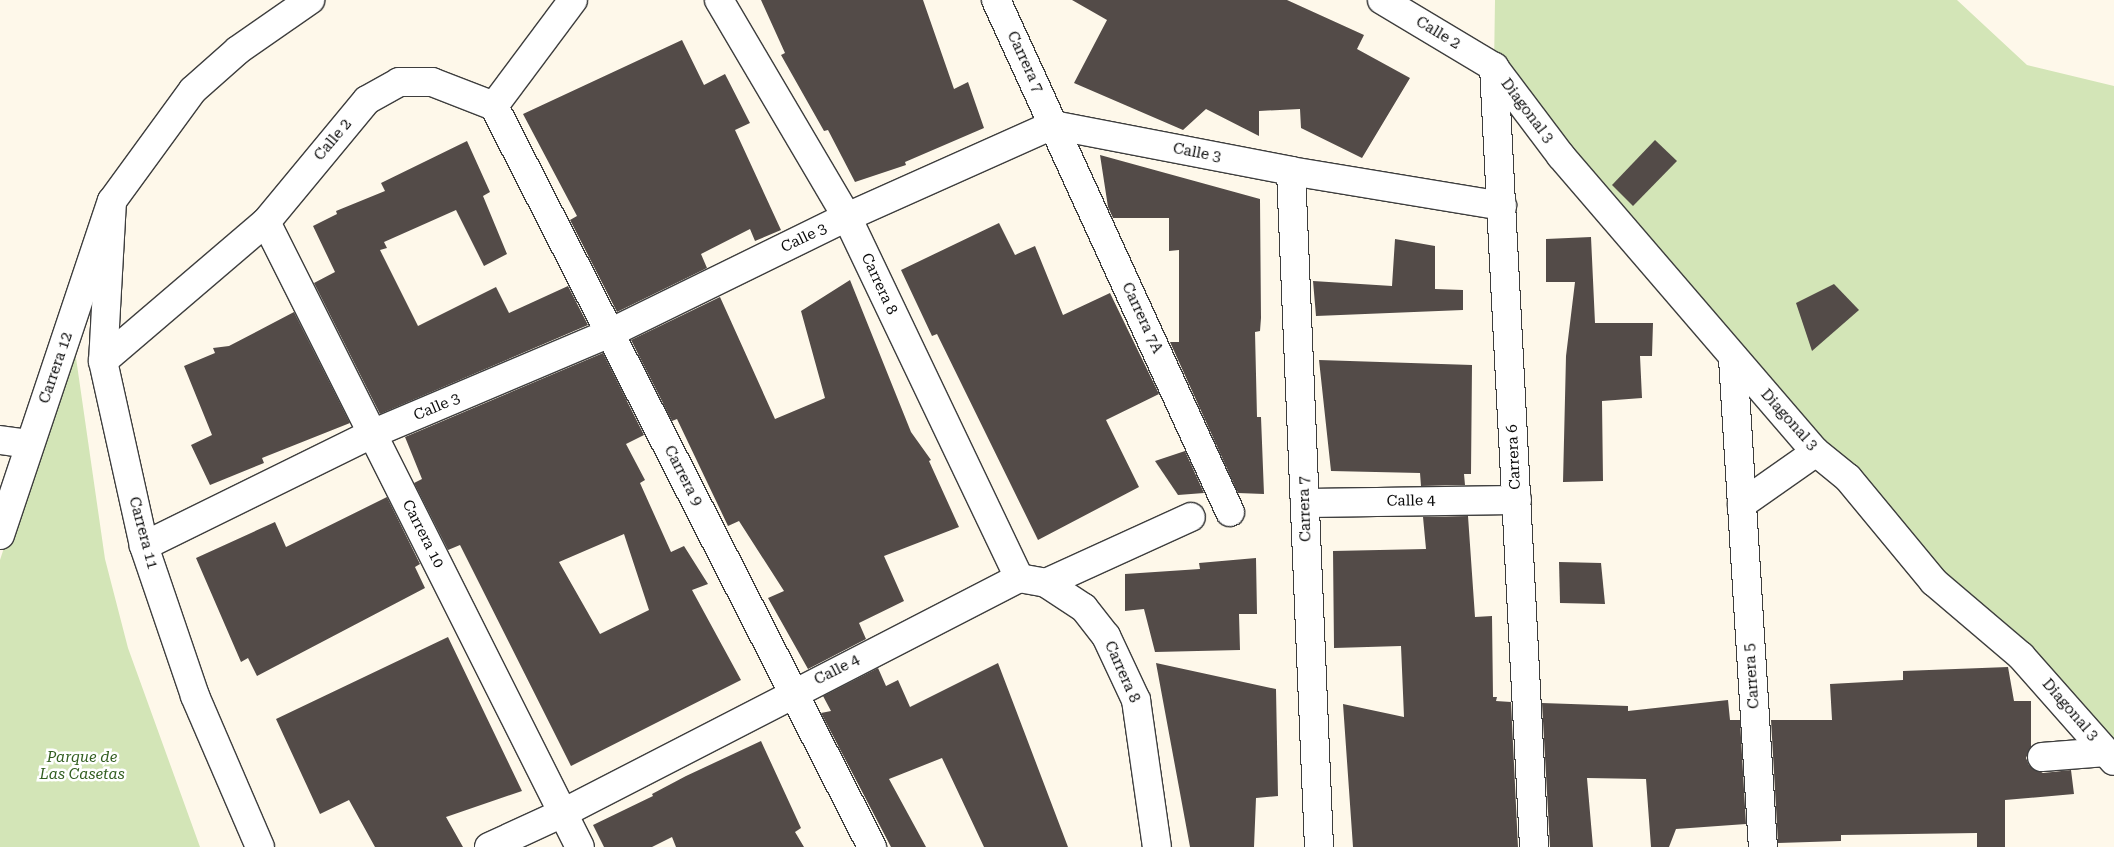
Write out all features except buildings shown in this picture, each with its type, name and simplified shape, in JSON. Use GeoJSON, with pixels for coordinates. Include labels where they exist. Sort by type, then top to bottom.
{"type":"FeatureCollection","features":[{"type":"Feature","properties":{"kind":"street","name":"Carrera 12"},"geometry":{"type":"LineString","coordinates":[[0,535],[112,201],[193,90],[238,50],[310,0]]}},
{"type":"Feature","properties":{"kind":"street"},"geometry":{"type":"LineString","coordinates":[[494,106],[573,0]]}},
{"type":"Feature","properties":{"kind":"street","name":"Carrera 8"},"geometry":{"type":"LineString","coordinates":[[719,0],[847,217],[1019,578]]}},
{"type":"Feature","properties":{"kind":"street","name":"Carrera 7"},"geometry":{"type":"LineString","coordinates":[[996,0],[1054,125]]}},
{"type":"Feature","properties":{"kind":"street","name":"Calle 2"},"geometry":{"type":"LineString","coordinates":[[1382,0],[1494,67]]}},
{"type":"Feature","properties":{"kind":"street","name":"Carrera 6"},"geometry":{"type":"LineString","coordinates":[[1494,67],[1534,847]]}},
{"type":"Feature","properties":{"kind":"street","name":"Diagonal 3"},"geometry":{"type":"LineString","coordinates":[[1494,67],[1561,156],[1733,358],[1816,452],[1848,478],[1934,582],[2021,656],[2110,757]]}},
{"type":"Feature","properties":{"kind":"street","name":"Calle 2"},"geometry":{"type":"LineString","coordinates":[[103,361],[266,222],[367,100],[399,82],[432,82],[494,106]]}},
{"type":"Feature","properties":{"kind":"street","name":"Carrera 9"},"geometry":{"type":"LineString","coordinates":[[494,106],[872,847]]}},
{"type":"Feature","properties":{"kind":"street","name":"Calle 3"},"geometry":{"type":"LineString","coordinates":[[144,546],[372,434],[610,333],[847,217],[1054,125],[1292,171],[1502,206]]}},
{"type":"Feature","properties":{"kind":"street","name":"Carrera 7A"},"geometry":{"type":"LineString","coordinates":[[1054,125],[1230,512]]}},
{"type":"Feature","properties":{"kind":"street","name":"Carrera 7"},"geometry":{"type":"LineString","coordinates":[[1292,171],[1319,847]]}},
{"type":"Feature","properties":{"kind":"street","name":"Carrera 11"},"geometry":{"type":"LineString","coordinates":[[112,201],[103,361],[144,546],[195,696],[260,847]]}},
{"type":"Feature","properties":{"kind":"street","name":"Carrera 10"},"geometry":{"type":"LineString","coordinates":[[266,222],[580,847]]}},
{"type":"Feature","properties":{"kind":"street","name":"Carrera 5"},"geometry":{"type":"LineString","coordinates":[[1733,358],[1763,847]]}},
{"type":"Feature","properties":{"kind":"street"},"geometry":{"type":"LineString","coordinates":[[0,440],[30,444]]}},
{"type":"Feature","properties":{"kind":"street"},"geometry":{"type":"LineString","coordinates":[[1742,504],[1816,452]]}},
{"type":"Feature","properties":{"kind":"street","name":"Calle 4"},"geometry":{"type":"LineString","coordinates":[[1305,503],[1516,500]]}},
{"type":"Feature","properties":{"kind":"street"},"geometry":{"type":"LineString","coordinates":[[1019,578],[1046,583],[1191,517]]}},
{"type":"Feature","properties":{"kind":"street","name":"Calle 4"},"geometry":{"type":"LineString","coordinates":[[489,847],[563,813],[793,692],[1019,578]]}},
{"type":"Feature","properties":{"kind":"street","name":"Carrera 8"},"geometry":{"type":"LineString","coordinates":[[1046,583],[1084,608],[1106,636],[1136,700],[1157,847]]}},
{"type":"Feature","properties":{"kind":"street"},"geometry":{"type":"LineString","coordinates":[[2042,757],[2110,757]]}},
{"type":"Feature","properties":{"kind":"green space"},"geometry":{"type":"Polygon","coordinates":[[[1495,0],[1957,0],[2027,65],[2114,86],[2114,761],[2008,663],[1494,67],[1495,0]]]}},
{"type":"Feature","properties":{"kind":"green space","name":"Parque de Las Casetas"},"geometry":{"type":"Polygon","coordinates":[[[73,337],[105,559],[128,648],[200,847],[0,847],[0,560],[73,337]]]}}]}
